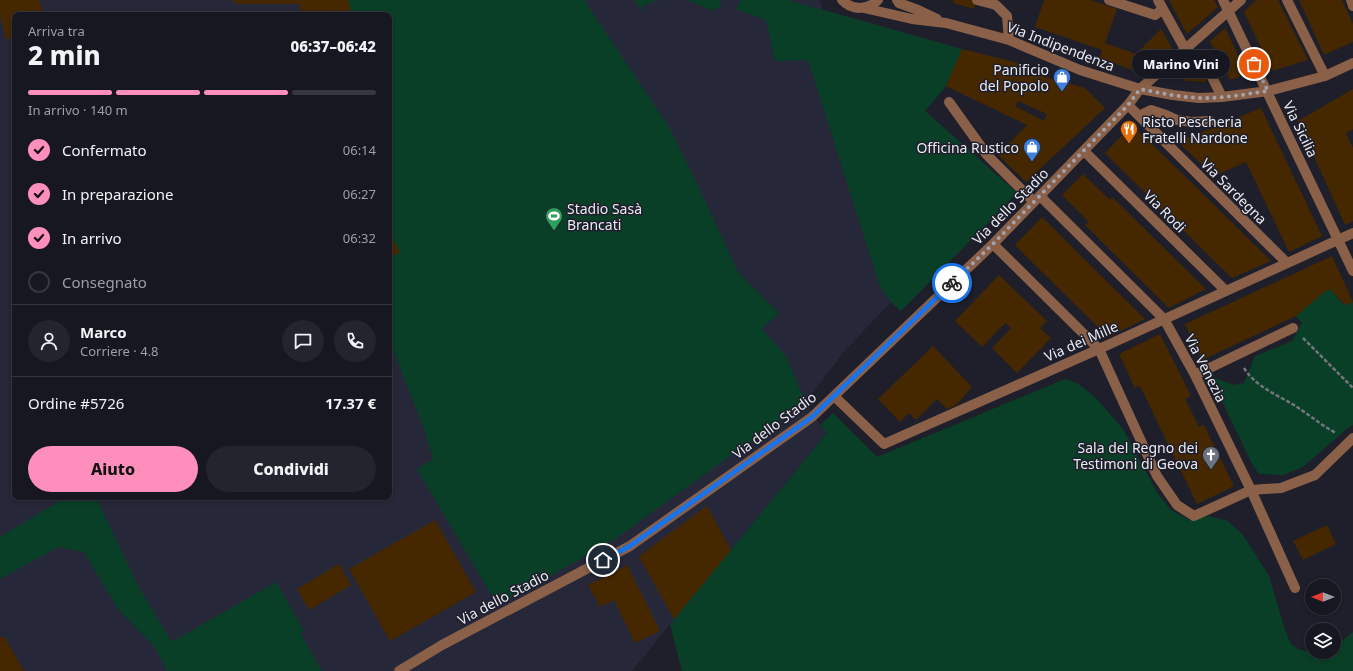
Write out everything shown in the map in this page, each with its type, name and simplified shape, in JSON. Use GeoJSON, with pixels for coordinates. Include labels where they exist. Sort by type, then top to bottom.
{"type":"FeatureCollection","features":[{"type":"Feature","properties":{"kind":"street"},"geometry":{"type":"LineString","coordinates":[[832,0],[844,2],[854,8],[864,8],[912,19],[946,24]]}},
{"type":"Feature","properties":{"kind":"street"},"geometry":{"type":"LineString","coordinates":[[864,8],[874,4],[878,0]]}},
{"type":"Feature","properties":{"kind":"street"},"geometry":{"type":"LineString","coordinates":[[897,0],[899,3],[918,10],[946,24]]}},
{"type":"Feature","properties":{"kind":"street"},"geometry":{"type":"LineString","coordinates":[[977,0],[996,5],[1007,16],[1009,40]]}},
{"type":"Feature","properties":{"kind":"street"},"geometry":{"type":"LineString","coordinates":[[1109,0],[1155,16],[1162,9]]}},
{"type":"Feature","properties":{"kind":"street"},"geometry":{"type":"LineString","coordinates":[[1158,0],[1185,49]]}},
{"type":"Feature","properties":{"kind":"street","name":"Via Sicilia"},"geometry":{"type":"LineString","coordinates":[[1223,0],[1268,91],[1353,271]]}},
{"type":"Feature","properties":{"kind":"street","name":"Via dello Stadio"},"geometry":{"type":"LineString","coordinates":[[399,671],[442,645],[630,546],[812,417],[993,244],[1128,105],[1140,89],[1241,0]]}},
{"type":"Feature","properties":{"kind":"street"},"geometry":{"type":"LineString","coordinates":[[1287,0],[1325,76]]}},
{"type":"Feature","properties":{"kind":"street"},"geometry":{"type":"LineString","coordinates":[[1351,0],[1353,6]]}},
{"type":"Feature","properties":{"kind":"street","name":"Via Indipendenza"},"geometry":{"type":"LineString","coordinates":[[946,24],[1009,40],[1080,70],[1140,89],[1200,98],[1222,97],[1268,91],[1325,76],[1353,63]]}},
{"type":"Feature","properties":{"kind":"street"},"geometry":{"type":"LineString","coordinates":[[1163,68],[1209,71],[1222,97]]}},
{"type":"Feature","properties":{"kind":"street","name":"Via Venezia"},"geometry":{"type":"LineString","coordinates":[[950,102],[987,155],[1037,199],[1164,319],[1195,375],[1251,490],[1295,588]]}},
{"type":"Feature","properties":{"kind":"street","name":"Via Sardegna"},"geometry":{"type":"LineString","coordinates":[[1128,105],[1287,263]]}},
{"type":"Feature","properties":{"kind":"street"},"geometry":{"type":"LineString","coordinates":[[1139,116],[1151,110],[1177,120],[1192,122],[1210,121]]}},
{"type":"Feature","properties":{"kind":"street","name":"Via Rodi"},"geometry":{"type":"LineString","coordinates":[[1084,151],[1226,291]]}},
{"type":"Feature","properties":{"kind":"street","name":"Via dei Mille"},"geometry":{"type":"LineString","coordinates":[[834,396],[884,444],[1099,349],[1353,233]]}},
{"type":"Feature","properties":{"kind":"street"},"geometry":{"type":"LineString","coordinates":[[993,244],[1099,349],[1157,476],[1177,505],[1194,516],[1251,490],[1281,488],[1315,475],[1352,439]]}},
{"type":"Feature","properties":{"kind":"street"},"geometry":{"type":"LineString","coordinates":[[1195,375],[1292,328]]}},
{"type":"Feature","properties":{"kind":"path"},"geometry":{"type":"LineString","coordinates":[[1292,328],[1353,388]]}},
{"type":"Feature","properties":{"kind":"path"},"geometry":{"type":"LineString","coordinates":[[1236,356],[1247,373],[1268,390],[1294,405],[1335,433],[1352,439]]}},
{"type":"Feature","properties":{"kind":"shaded area"},"geometry":{"type":"Polygon","coordinates":[[[0,0],[820,0],[823,10],[962,49],[946,86],[925,111],[1017,193],[901,311],[891,302],[843,353],[806,402],[820,425],[827,433],[632,671],[0,671],[0,0]]]}},
{"type":"Feature","properties":{"kind":"green space","name":"Stadio Sasà Brancati"},"geometry":{"type":"Polygon","coordinates":[[[348,0],[584,0],[669,127],[738,272],[779,313],[762,329],[786,356],[805,402],[615,539],[498,606],[417,469],[433,459],[425,432],[392,347],[392,12],[351,12],[348,0]]]}},
{"type":"Feature","properties":{"kind":"green space"},"geometry":{"type":"Polygon","coordinates":[[[634,0],[660,0],[643,6],[642,11],[634,0]]]}},
{"type":"Feature","properties":{"kind":"green space"},"geometry":{"type":"Polygon","coordinates":[[[687,0],[720,0],[721,6],[714,11],[687,0]]]}},
{"type":"Feature","properties":{"kind":"green space"},"geometry":{"type":"Polygon","coordinates":[[[741,0],[788,0],[962,49],[946,86],[925,111],[1017,193],[901,311],[891,302],[880,287],[808,60],[775,61],[766,20],[736,9],[741,0]]]}},
{"type":"Feature","properties":{"kind":"green space"},"geometry":{"type":"Polygon","coordinates":[[[1330,289],[1344,305],[1353,302],[1353,425],[1304,466],[1284,475],[1259,474],[1251,462],[1210,376],[1234,385],[1244,383],[1255,356],[1292,341],[1302,323],[1296,316],[1324,292],[1330,289]]]}},
{"type":"Feature","properties":{"kind":"green space"},"geometry":{"type":"Polygon","coordinates":[[[1065,379],[1077,383],[1096,398],[1123,429],[1158,494],[1171,510],[1189,520],[1209,516],[1228,521],[1242,534],[1269,576],[1285,630],[1291,644],[1300,650],[1305,651],[1305,659],[1341,659],[1341,642],[1353,632],[1353,671],[682,671],[670,624],[827,433],[820,425],[833,413],[877,457],[1065,379]]]}},
{"type":"Feature","properties":{"kind":"green space"},"geometry":{"type":"Polygon","coordinates":[[[61,500],[97,500],[137,584],[171,641],[276,582],[304,631],[300,633],[322,671],[167,671],[154,646],[118,609],[84,552],[58,547],[0,579],[0,537],[61,500]]]}},
{"type":"Feature","properties":{"kind":"building"},"geometry":{"type":"Polygon","coordinates":[[[0,0],[39,0],[43,12],[12,12],[12,38],[6,39],[0,15],[0,0]]]}},
{"type":"Feature","properties":{"kind":"building"},"geometry":{"type":"Polygon","coordinates":[[[232,0],[348,0],[351,12],[301,12],[299,4],[236,4],[232,0]]]}},
{"type":"Feature","properties":{"kind":"building"},"geometry":{"type":"Polygon","coordinates":[[[953,0],[976,0],[974,9],[953,3],[953,0]]]}},
{"type":"Feature","properties":{"kind":"building"},"geometry":{"type":"Polygon","coordinates":[[[1044,0],[1091,0],[1117,9],[1105,43],[1136,54],[1161,29],[1172,48],[1143,74],[1100,58],[1102,50],[1035,27],[1044,0]]]}},
{"type":"Feature","properties":{"kind":"building"},"geometry":{"type":"Polygon","coordinates":[[[1169,0],[1214,0],[1218,7],[1187,34],[1169,0]]]}},
{"type":"Feature","properties":{"kind":"building"},"geometry":{"type":"Polygon","coordinates":[[[1256,0],[1278,0],[1308,60],[1272,71],[1244,12],[1256,0]]]}},
{"type":"Feature","properties":{"kind":"building"},"geometry":{"type":"Polygon","coordinates":[[[1299,0],[1342,0],[1353,24],[1353,42],[1324,55],[1299,0]]]}},
{"type":"Feature","properties":{"kind":"building"},"geometry":{"type":"Polygon","coordinates":[[[1225,28],[1247,74],[1230,80],[1210,41],[1225,28]]]}},
{"type":"Feature","properties":{"kind":"building"},"geometry":{"type":"Polygon","coordinates":[[[962,49],[1022,64],[1042,76],[1085,88],[1105,108],[1026,182],[998,155],[1027,125],[946,86],[962,49]],[[1018,101],[1015,106],[1044,121],[1047,114],[1018,101]]]}},
{"type":"Feature","properties":{"kind":"building"},"geometry":{"type":"Polygon","coordinates":[[[1186,60],[1207,61],[1206,82],[1185,81],[1186,60]]]}},
{"type":"Feature","properties":{"kind":"building"},"geometry":{"type":"Polygon","coordinates":[[[1353,89],[1353,129],[1346,133],[1353,148],[1353,221],[1345,225],[1298,121],[1353,89]]]}},
{"type":"Feature","properties":{"kind":"building"},"geometry":{"type":"Polygon","coordinates":[[[1261,108],[1322,236],[1289,252],[1246,162],[1214,176],[1178,142],[1261,108]]]}},
{"type":"Feature","properties":{"kind":"building"},"geometry":{"type":"Polygon","coordinates":[[[1132,125],[1271,261],[1232,278],[1206,253],[1105,153],[1132,125]]]}},
{"type":"Feature","properties":{"kind":"building"},"geometry":{"type":"Polygon","coordinates":[[[1083,174],[1110,200],[1112,197],[1206,289],[1169,308],[1085,225],[1089,222],[1062,195],[1083,174]]]}},
{"type":"Feature","properties":{"kind":"building"},"geometry":{"type":"Polygon","coordinates":[[[1042,217],[1145,319],[1108,337],[1041,271],[1015,245],[1042,217]]]}},
{"type":"Feature","properties":{"kind":"building"},"geometry":{"type":"Polygon","coordinates":[[[392,237],[400,252],[392,256],[392,237]]]}},
{"type":"Feature","properties":{"kind":"building"},"geometry":{"type":"Polygon","coordinates":[[[1332,256],[1353,302],[1345,305],[1330,289],[1324,292],[1296,316],[1202,360],[1185,324],[1332,256]]]}},
{"type":"Feature","properties":{"kind":"building"},"geometry":{"type":"Polygon","coordinates":[[[999,275],[1047,321],[1040,328],[1051,338],[1017,373],[992,348],[1011,328],[1005,323],[982,347],[955,321],[999,275]]]}},
{"type":"Feature","properties":{"kind":"building"},"geometry":{"type":"Polygon","coordinates":[[[1160,334],[1191,396],[1185,399],[1199,427],[1204,425],[1234,486],[1197,504],[1140,386],[1135,388],[1119,354],[1160,334]]]}},
{"type":"Feature","properties":{"kind":"building"},"geometry":{"type":"Polygon","coordinates":[[[933,346],[972,387],[955,406],[947,409],[937,399],[916,420],[909,413],[900,422],[878,399],[933,346]]]}},
{"type":"Feature","properties":{"kind":"building"},"geometry":{"type":"Polygon","coordinates":[[[707,506],[731,550],[674,619],[639,557],[707,506]]]}},
{"type":"Feature","properties":{"kind":"building"},"geometry":{"type":"Polygon","coordinates":[[[435,520],[476,592],[390,641],[349,569],[435,520]]]}},
{"type":"Feature","properties":{"kind":"building"},"geometry":{"type":"Polygon","coordinates":[[[1327,525],[1336,544],[1303,560],[1293,541],[1327,525]]]}},
{"type":"Feature","properties":{"kind":"building"},"geometry":{"type":"Polygon","coordinates":[[[339,564],[351,585],[309,610],[297,589],[339,564]]]}},
{"type":"Feature","properties":{"kind":"building"},"geometry":{"type":"Polygon","coordinates":[[[627,565],[660,631],[635,643],[614,600],[600,607],[588,585],[627,565]]]}},
{"type":"Feature","properties":{"kind":"building"},"geometry":{"type":"Polygon","coordinates":[[[4,636],[24,671],[0,671],[0,638],[4,636]]]}},
{"type":"Feature","properties":{"kind":"way so far"},"geometry":{"type":"LineString","coordinates":[[952,283],[993,244],[1128,105],[1140,89],[1200,98],[1222,97],[1268,91],[1254,64]]}},
{"type":"Feature","properties":{"kind":"place","name":"Marino Vini"},"geometry":{"type":"Point","coordinates":[1254,64]}},
{"type":"Feature","properties":{"kind":"place","name":"Panificio del Popolo"},"geometry":{"type":"Point","coordinates":[1062,92]}},
{"type":"Feature","properties":{"kind":"place","name":"Risto Pescheria Fratelli Nardone"},"geometry":{"type":"Point","coordinates":[1129,144]}},
{"type":"Feature","properties":{"kind":"place","name":"Officina Rustico"},"geometry":{"type":"Point","coordinates":[1032,162]}},
{"type":"Feature","properties":{"kind":"place","name":"Stadio Sasà Brancati"},"geometry":{"type":"Point","coordinates":[554,231]}},
{"type":"Feature","properties":{"kind":"place","name":"Sala del Regno dei Testimoni di Geova"},"geometry":{"type":"Point","coordinates":[1211,470]}},
{"type":"Feature","properties":{"kind":"route"},"geometry":{"type":"LineString","coordinates":[[603,560],[630,546],[812,417],[952,283]]}}]}
